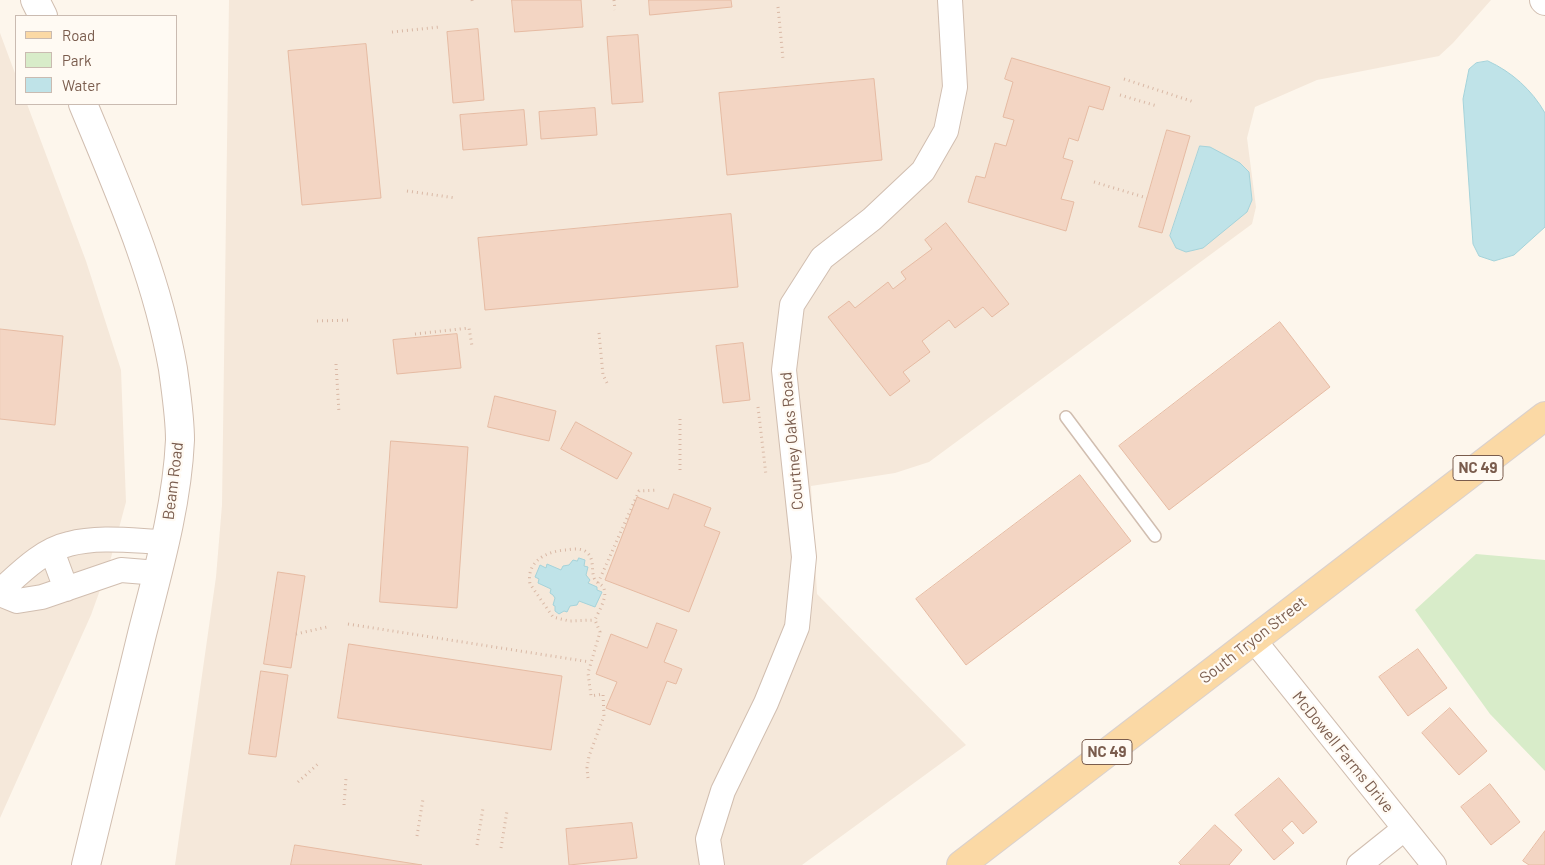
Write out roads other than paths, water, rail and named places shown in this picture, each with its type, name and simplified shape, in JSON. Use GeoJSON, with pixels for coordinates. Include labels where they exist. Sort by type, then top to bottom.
{"type":"FeatureCollection","features":[{"type":"Feature","properties":{"kind":"main road","name":"South Tryon Street"},"geometry":{"type":"LineString","coordinates":[[961,865],[1545,416]]}},
{"type":"Feature","properties":{"kind":"street"},"geometry":{"type":"LineString","coordinates":[[35,0],[42,15]]}},
{"type":"Feature","properties":{"kind":"street","name":"Courtney Oaks Road"},"geometry":{"type":"LineString","coordinates":[[712,865],[708,840],[723,791],[766,703],[797,627],[804,557],[784,370],[792,305],[822,258],[872,219],[923,171],[946,132],[955,87],[950,0]]}},
{"type":"Feature","properties":{"kind":"street","name":"Beam Road"},"geometry":{"type":"LineString","coordinates":[[83,105],[134,226],[152,278],[170,350],[176,388],[180,439],[176,481],[158,573],[109,765],[86,865]]}},
{"type":"Feature","properties":{"kind":"street"},"geometry":{"type":"LineString","coordinates":[[158,573],[121,570],[42,596],[17,600],[0,592],[29,564],[68,544],[105,540],[164,542]]}},
{"type":"Feature","properties":{"kind":"street"},"geometry":{"type":"LineString","coordinates":[[52,551],[66,588]]}},
{"type":"Feature","properties":{"kind":"street","name":"McDowell Farms Drive"},"geometry":{"type":"LineString","coordinates":[[1253,639],[1434,865]]}},
{"type":"Feature","properties":{"kind":"street"},"geometry":{"type":"LineString","coordinates":[[1359,865],[1404,829]]}},
{"type":"Feature","properties":{"kind":"lane"},"geometry":{"type":"LineString","coordinates":[[1066,417],[1154,536]]}},
{"type":"Feature","properties":{"kind":"water"},"geometry":{"type":"Polygon","coordinates":[[[1488,61],[1521,82],[1545,113],[1545,227],[1514,255],[1494,261],[1479,256],[1473,244],[1463,99],[1469,69],[1476,63],[1488,61]]]}},
{"type":"Feature","properties":{"kind":"water"},"geometry":{"type":"Polygon","coordinates":[[[1200,146],[1210,147],[1240,163],[1249,172],[1252,200],[1247,212],[1203,248],[1186,252],[1176,248],[1170,236],[1200,146]]]}},
{"type":"Feature","properties":{"kind":"water"},"geometry":{"type":"Polygon","coordinates":[[[579,558],[585,560],[584,566],[588,567],[586,575],[590,580],[588,583],[597,587],[597,590],[602,592],[595,607],[579,601],[577,605],[570,606],[567,612],[564,611],[559,614],[555,611],[555,606],[553,605],[555,598],[550,593],[551,589],[538,583],[539,579],[535,577],[540,565],[546,568],[547,564],[561,570],[563,566],[569,565],[573,560],[577,561],[579,558]]]}}]}
